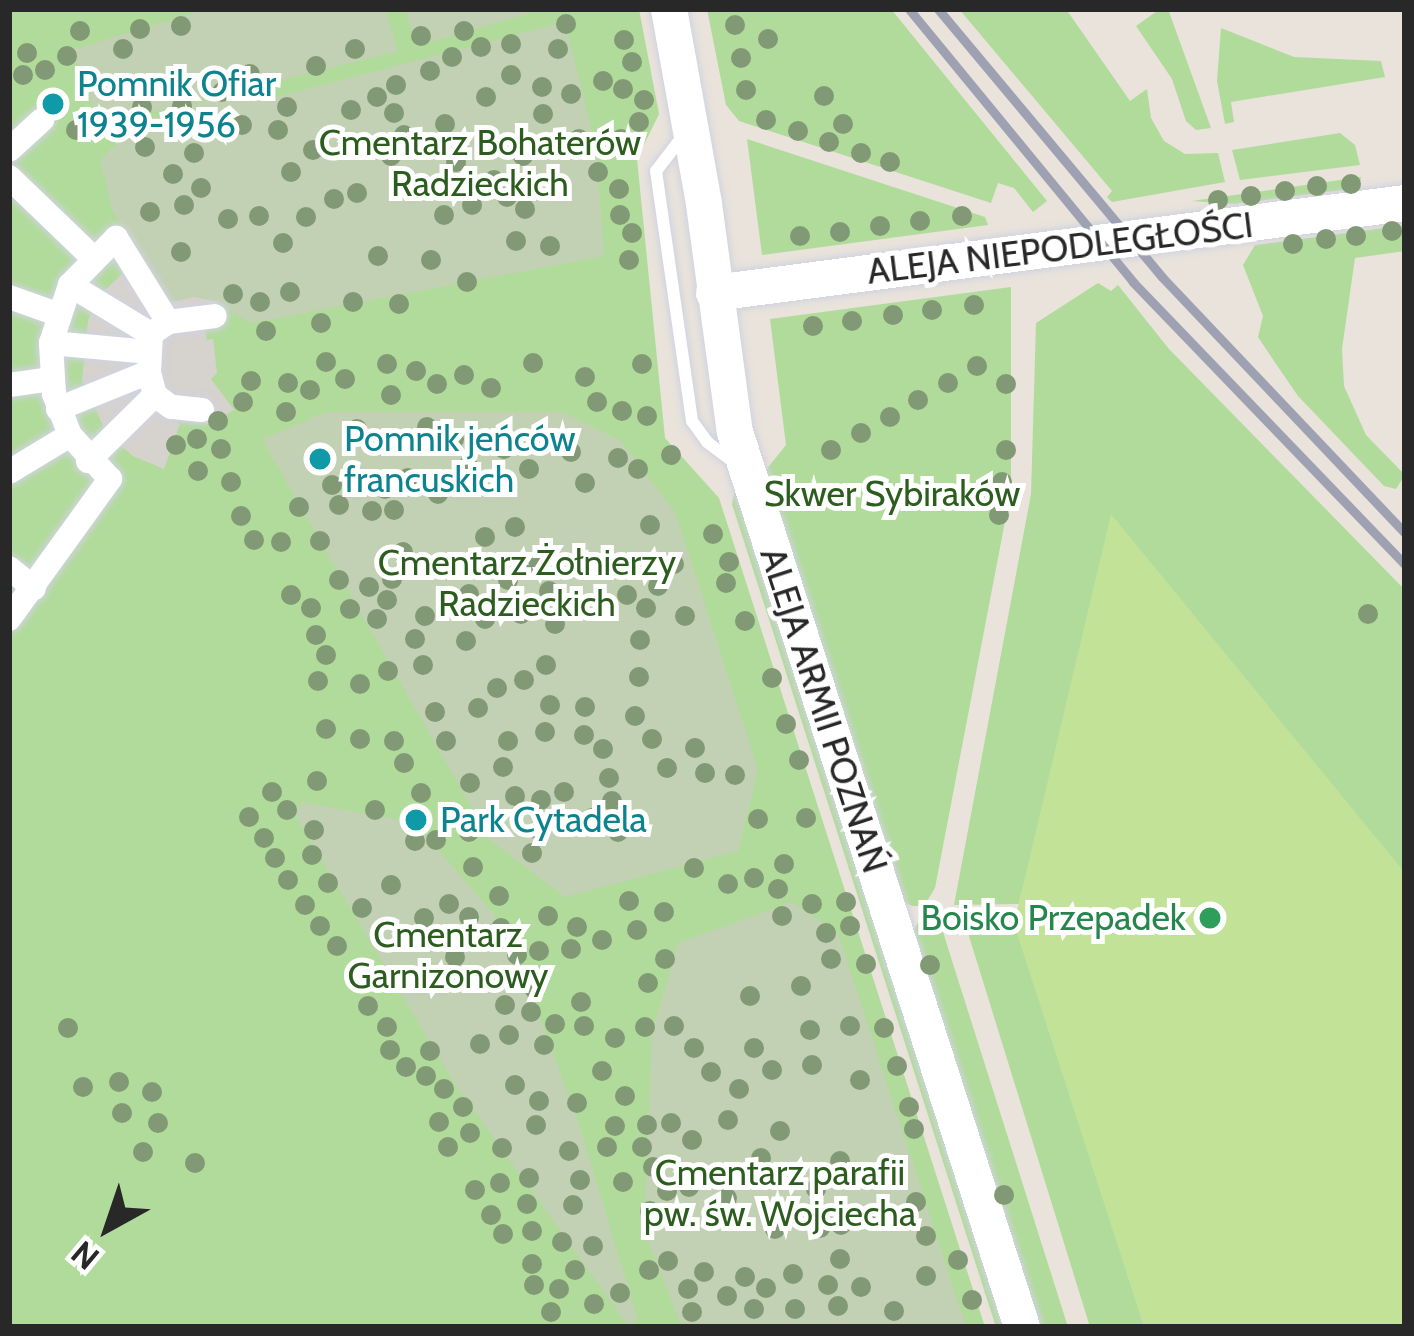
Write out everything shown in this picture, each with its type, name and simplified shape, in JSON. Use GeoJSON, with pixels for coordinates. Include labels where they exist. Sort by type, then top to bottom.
{"type":"FeatureCollection","features":[{"type":"Feature","properties":{"kind":"street","name":"ALEJA ARMII POZNAŃ"},"geometry":{"type":"LineString","coordinates":[[669,9],[692,127],[727,392],[746,468],[1022,1327]]}},
{"type":"Feature","properties":{"kind":"street"},"geometry":{"type":"LineString","coordinates":[[9,150],[43,119]]}},
{"type":"Feature","properties":{"kind":"street"},"geometry":{"type":"LineString","coordinates":[[9,176],[92,257]]}},
{"type":"Feature","properties":{"kind":"street","name":"ALEJA NIEPODLEGŁOŚCI"},"geometry":{"type":"LineString","coordinates":[[714,293],[1405,203]]}},
{"type":"Feature","properties":{"kind":"street"},"geometry":{"type":"LineString","coordinates":[[9,620],[110,479],[88,461],[58,409],[51,379],[51,343],[70,285],[92,257],[116,238],[171,407],[202,410]]}},
{"type":"Feature","properties":{"kind":"street"},"geometry":{"type":"LineString","coordinates":[[70,285],[155,355]]}},
{"type":"Feature","properties":{"kind":"street"},"geometry":{"type":"LineString","coordinates":[[9,297],[57,314]]}},
{"type":"Feature","properties":{"kind":"street"},"geometry":{"type":"LineString","coordinates":[[58,409],[214,316]]}},
{"type":"Feature","properties":{"kind":"street"},"geometry":{"type":"LineString","coordinates":[[51,343],[155,355]]}},
{"type":"Feature","properties":{"kind":"street"},"geometry":{"type":"LineString","coordinates":[[88,461],[155,355]]}},
{"type":"Feature","properties":{"kind":"street"},"geometry":{"type":"LineString","coordinates":[[9,385],[51,379]]}},
{"type":"Feature","properties":{"kind":"street"},"geometry":{"type":"LineString","coordinates":[[9,472],[70,435]]}},
{"type":"Feature","properties":{"kind":"street"},"geometry":{"type":"LineString","coordinates":[[9,568],[34,588]]}},
{"type":"Feature","properties":{"kind":"lane"},"geometry":{"type":"LineString","coordinates":[[692,127],[656,171],[692,422],[707,442],[746,468]]}},
{"type":"Feature","properties":{"kind":"lane"},"geometry":{"type":"LineString","coordinates":[[675,298],[714,293]]}},
{"type":"Feature","properties":{"kind":"green space","name":"Park Cytadela"},"geometry":{"type":"Polygon","coordinates":[[[9,9],[639,9],[659,114],[637,159],[665,438],[719,498],[985,1327],[9,1327],[9,9]]]}},
{"type":"Feature","properties":{"kind":"green space"},"geometry":{"type":"Polygon","coordinates":[[[206,9],[385,9],[398,51],[100,125],[72,50],[206,9]]]}},
{"type":"Feature","properties":{"kind":"green space"},"geometry":{"type":"Polygon","coordinates":[[[405,9],[536,9],[536,11],[417,46],[405,9]]]}},
{"type":"Feature","properties":{"kind":"green space"},"geometry":{"type":"Polygon","coordinates":[[[707,9],[891,9],[1047,201],[1033,212],[1014,188],[998,183],[991,203],[739,121],[726,105],[707,9]]]}},
{"type":"Feature","properties":{"kind":"green space"},"geometry":{"type":"Polygon","coordinates":[[[959,9],[1066,9],[1130,101],[1147,89],[1151,118],[1164,141],[1185,154],[1218,153],[1225,182],[1112,202],[1107,197],[1112,191],[959,9]]]}},
{"type":"Feature","properties":{"kind":"green space"},"geometry":{"type":"Polygon","coordinates":[[[1160,9],[1168,9],[1211,128],[1196,130],[1186,121],[1172,79],[1136,26],[1160,9]]]}},
{"type":"Feature","properties":{"kind":"green space","name":"Cmentarz Bohaterów Radzieckich"},"geometry":{"type":"Polygon","coordinates":[[[565,22],[596,147],[604,256],[251,323],[207,298],[168,304],[112,209],[100,160],[137,124],[221,95],[269,99],[565,22]]]}},
{"type":"Feature","properties":{"kind":"green space"},"geometry":{"type":"Polygon","coordinates":[[[1221,28],[1294,57],[1381,61],[1385,77],[1231,102],[1234,122],[1225,124],[1217,81],[1221,28]]]}},
{"type":"Feature","properties":{"kind":"green space"},"geometry":{"type":"Polygon","coordinates":[[[1340,133],[1355,145],[1360,165],[1240,180],[1232,150],[1340,133]]]}},
{"type":"Feature","properties":{"kind":"green space"},"geometry":{"type":"Polygon","coordinates":[[[747,139],[985,217],[988,225],[762,255],[747,139]]]}},
{"type":"Feature","properties":{"kind":"green space"},"geometry":{"type":"Polygon","coordinates":[[[1361,177],[1359,188],[1234,204],[1192,201],[1361,177]]]}},
{"type":"Feature","properties":{"kind":"green space"},"geometry":{"type":"Polygon","coordinates":[[[1405,225],[1405,251],[1355,258],[1342,349],[1344,386],[1366,435],[1405,475],[1396,489],[1384,486],[1298,396],[1276,364],[1258,337],[1263,316],[1243,265],[1255,245],[1405,225]]]}},
{"type":"Feature","properties":{"kind":"green space"},"geometry":{"type":"Polygon","coordinates":[[[1098,283],[1111,291],[1118,285],[1169,349],[1405,590],[1405,935],[1021,894],[1019,904],[954,905],[1031,494],[1036,323],[1098,283]]]}},
{"type":"Feature","properties":{"kind":"green space","name":"Skwer Sybiraków"},"geometry":{"type":"Polygon","coordinates":[[[1011,287],[1011,490],[935,888],[924,906],[912,906],[901,900],[765,471],[786,445],[770,319],[1011,287]]]}},
{"type":"Feature","properties":{"kind":"green space","name":"Cmentarz Żołnierzy Radzieckich"},"geometry":{"type":"Polygon","coordinates":[[[327,412],[562,412],[620,440],[675,512],[758,769],[738,851],[565,897],[490,840],[262,439],[327,412]]]}},
{"type":"Feature","properties":{"kind":"green space"},"geometry":{"type":"Polygon","coordinates":[[[736,485],[1007,1327],[996,1327],[732,504],[736,485]]]}},
{"type":"Feature","properties":{"kind":"green space","name":"Boisko Przepadek"},"geometry":{"type":"Polygon","coordinates":[[[1111,514],[1405,873],[1405,1327],[1144,1327],[1014,924],[1111,514]]]}},
{"type":"Feature","properties":{"kind":"green space","name":"Cmentarz Garnizonowy"},"geometry":{"type":"Polygon","coordinates":[[[302,802],[415,823],[497,918],[514,948],[579,1124],[638,1320],[628,1325],[456,1086],[295,815],[302,802]]]}},
{"type":"Feature","properties":{"kind":"green space","name":"Cmentarz parafii pw. św. Wojciecha"},"geometry":{"type":"Polygon","coordinates":[[[792,902],[838,933],[966,1327],[682,1327],[644,1231],[652,1033],[678,943],[792,902]]]}},
{"type":"Feature","properties":{"kind":"green space"},"geometry":{"type":"Polygon","coordinates":[[[964,920],[1029,922],[1226,1327],[1090,1327],[964,920]]]}},
{"type":"Feature","properties":{"kind":"green space"},"geometry":{"type":"Polygon","coordinates":[[[919,921],[932,921],[942,929],[1068,1327],[1038,1327],[912,933],[919,921]]]}},
{"type":"Feature","properties":{"kind":"shaded area"},"geometry":{"type":"Polygon","coordinates":[[[126,270],[168,303],[194,297],[219,302],[205,333],[207,340],[213,339],[217,373],[211,379],[234,410],[209,424],[175,421],[180,424],[164,469],[133,456],[107,434],[82,380],[88,320],[102,293],[126,270]]]}},
{"type":"Feature","properties":{"kind":"railway"},"geometry":{"type":"LineString","coordinates":[[909,9],[1133,282],[1405,565]]}},
{"type":"Feature","properties":{"kind":"railway"},"geometry":{"type":"LineString","coordinates":[[938,9],[1162,277],[1405,533]]}},
{"type":"Feature","properties":{"kind":"place","name":"Pomnik Ofiar 1939-1956"},"geometry":{"type":"Point","coordinates":[53,104]}},
{"type":"Feature","properties":{"kind":"place","name":"Pomnik jeńców francuskich"},"geometry":{"type":"Point","coordinates":[320,459]}},
{"type":"Feature","properties":{"kind":"place","name":"Park Cytadela"},"geometry":{"type":"Point","coordinates":[416,820]}},
{"type":"Feature","properties":{"kind":"place","name":"Boisko Przepadek"},"geometry":{"type":"Point","coordinates":[1210,918]}}]}
